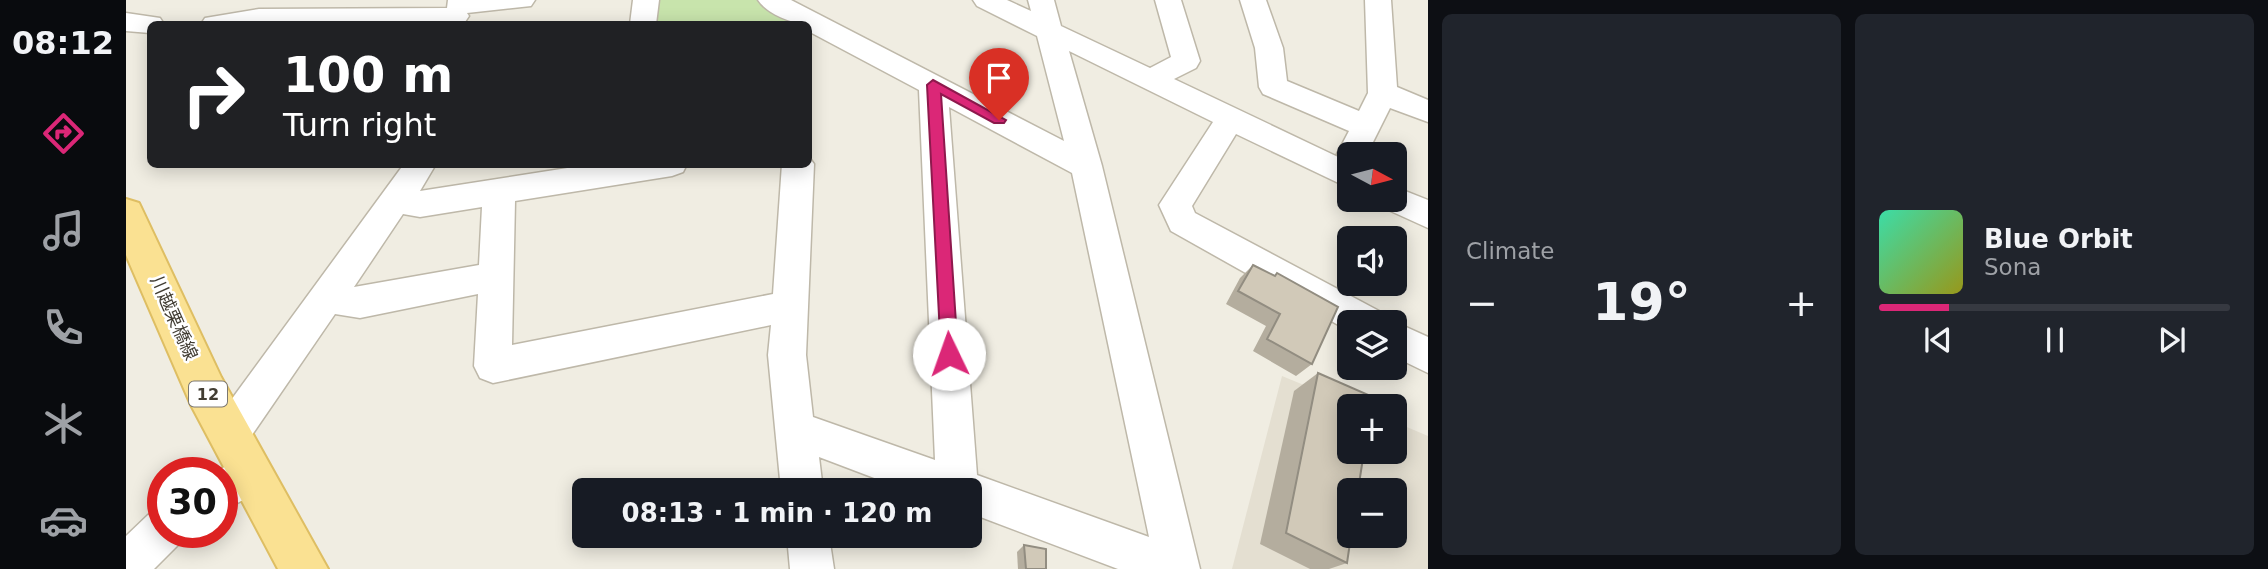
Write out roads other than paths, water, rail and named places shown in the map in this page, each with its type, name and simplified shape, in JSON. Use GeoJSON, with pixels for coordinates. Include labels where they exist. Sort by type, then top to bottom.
{"type":"FeatureCollection","features":[{"type":"Feature","properties":{"kind":"main road","name":"川越栗橋線"},"geometry":{"type":"LineString","coordinates":[[126,212],[229,435],[232,457]]}},
{"type":"Feature","properties":{"kind":"main road","name":"川越栗橋線"},"geometry":{"type":"LineString","coordinates":[[238,486],[304,569]]}},
{"type":"Feature","properties":{"kind":"street"},"geometry":{"type":"LineString","coordinates":[[236,21],[457,11],[522,0]]}},
{"type":"Feature","properties":{"kind":"street"},"geometry":{"type":"LineString","coordinates":[[643,21],[646,0]]}},
{"type":"Feature","properties":{"kind":"street"},"geometry":{"type":"LineString","coordinates":[[771,0],[806,21]]}},
{"type":"Feature","properties":{"kind":"street"},"geometry":{"type":"LineString","coordinates":[[986,0],[1045,15],[1151,79],[1231,118],[1337,161]]}},
{"type":"Feature","properties":{"kind":"street"},"geometry":{"type":"LineString","coordinates":[[1151,79],[1186,61],[1168,0]]}},
{"type":"Feature","properties":{"kind":"street"},"geometry":{"type":"LineString","coordinates":[[1253,0],[1269,48],[1273,87],[1366,126]]}},
{"type":"Feature","properties":{"kind":"street"},"geometry":{"type":"LineString","coordinates":[[1359,142],[1383,93],[1378,0]]}},
{"type":"Feature","properties":{"kind":"street"},"geometry":{"type":"LineString","coordinates":[[1045,15],[1086,166],[1177,569]]}},
{"type":"Feature","properties":{"kind":"street"},"geometry":{"type":"LineString","coordinates":[[126,22],[147,24]]}},
{"type":"Feature","properties":{"kind":"street"},"geometry":{"type":"LineString","coordinates":[[812,24],[1086,166]]}},
{"type":"Feature","properties":{"kind":"street"},"geometry":{"type":"LineString","coordinates":[[933,85],[962,478]]}},
{"type":"Feature","properties":{"kind":"street"},"geometry":{"type":"LineString","coordinates":[[1383,93],[1428,111]]}},
{"type":"Feature","properties":{"kind":"street"},"geometry":{"type":"LineString","coordinates":[[1231,118],[1175,205],[1183,222],[1344,310]]}},
{"type":"Feature","properties":{"kind":"street"},"geometry":{"type":"LineString","coordinates":[[229,435],[418,168]]}},
{"type":"Feature","properties":{"kind":"street"},"geometry":{"type":"LineString","coordinates":[[396,201],[420,204],[647,168]]}},
{"type":"Feature","properties":{"kind":"street"},"geometry":{"type":"LineString","coordinates":[[797,168],[787,355],[800,478]]}},
{"type":"Feature","properties":{"kind":"street"},"geometry":{"type":"LineString","coordinates":[[499,190],[493,366],[790,306]]}},
{"type":"Feature","properties":{"kind":"street"},"geometry":{"type":"LineString","coordinates":[[1407,205],[1428,215]]}},
{"type":"Feature","properties":{"kind":"street"},"geometry":{"type":"LineString","coordinates":[[326,298],[360,303],[497,276]]}},
{"type":"Feature","properties":{"kind":"street"},"geometry":{"type":"LineString","coordinates":[[1407,345],[1428,356]]}},
{"type":"Feature","properties":{"kind":"street"},"geometry":{"type":"LineString","coordinates":[[794,429],[928,478]]}},
{"type":"Feature","properties":{"kind":"street"},"geometry":{"type":"LineString","coordinates":[[982,498],[1177,569]]}},
{"type":"Feature","properties":{"kind":"street"},"geometry":{"type":"LineString","coordinates":[[126,566],[147,546]]}},
{"type":"Feature","properties":{"kind":"street"},"geometry":{"type":"LineString","coordinates":[[809,548],[812,569]]}}]}
